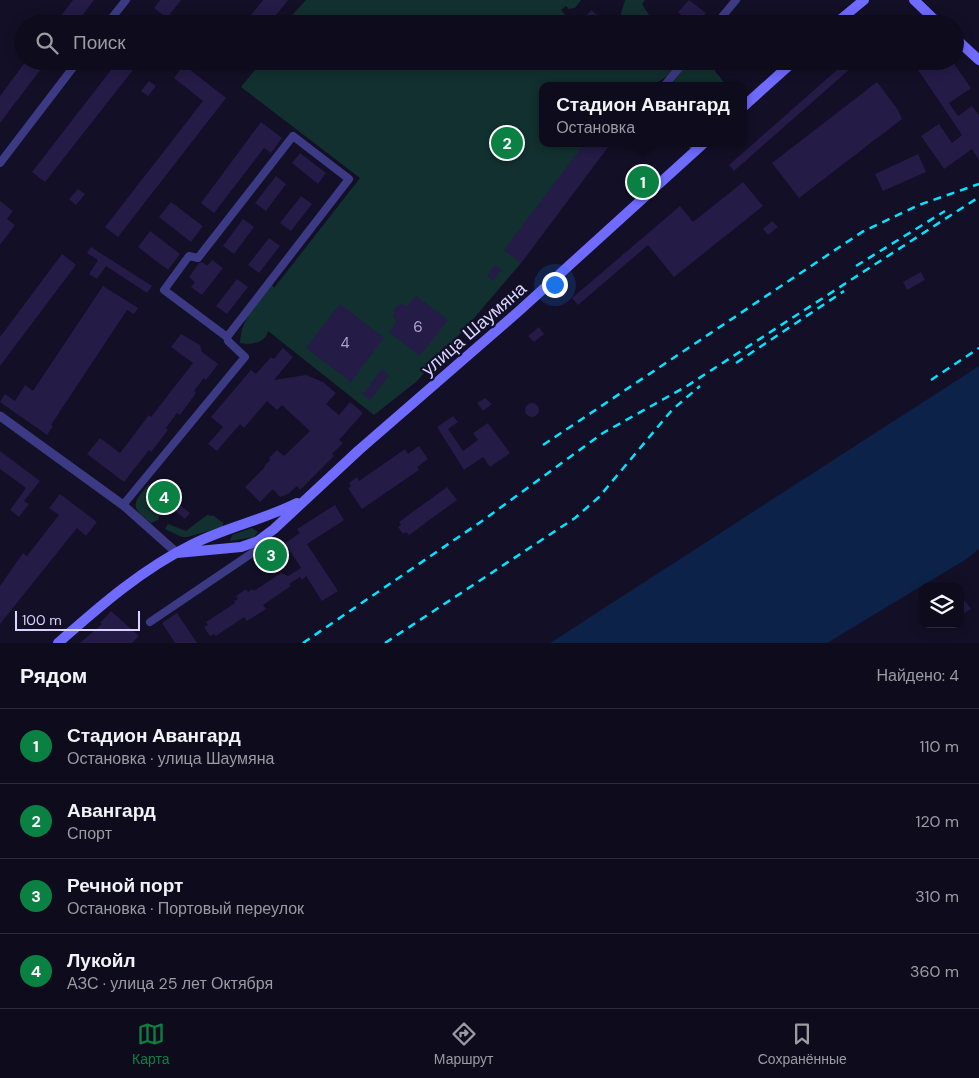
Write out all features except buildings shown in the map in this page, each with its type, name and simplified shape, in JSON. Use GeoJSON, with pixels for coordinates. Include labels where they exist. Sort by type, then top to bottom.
{"type":"FeatureCollection","features":[{"type":"Feature","properties":{"kind":"main road"},"geometry":{"type":"LineString","coordinates":[[846,15],[864,0]]}},
{"type":"Feature","properties":{"kind":"main road"},"geometry":{"type":"LineString","coordinates":[[914,0],[930,15]]}},
{"type":"Feature","properties":{"kind":"main road"},"geometry":{"type":"LineString","coordinates":[[964,46],[979,60]]}},
{"type":"Feature","properties":{"kind":"main road"},"geometry":{"type":"LineString","coordinates":[[747,103],[784,70]]}},
{"type":"Feature","properties":{"kind":"main road","name":"улица Шаумяна"},"geometry":{"type":"LineString","coordinates":[[177,553],[220,550],[258,541],[695,147]]}},
{"type":"Feature","properties":{"kind":"main road","name":"улица Шаумяна"},"geometry":{"type":"LineString","coordinates":[[177,553],[210,536],[252,523],[309,497]]}},
{"type":"Feature","properties":{"kind":"main road"},"geometry":{"type":"LineString","coordinates":[[252,523],[259,527],[261,534],[258,541]]}},
{"type":"Feature","properties":{"kind":"main road"},"geometry":{"type":"LineString","coordinates":[[58,643],[128,583],[177,553]]}},
{"type":"Feature","properties":{"kind":"street"},"geometry":{"type":"LineString","coordinates":[[114,15],[126,0]]}},
{"type":"Feature","properties":{"kind":"street"},"geometry":{"type":"LineString","coordinates":[[724,15],[736,0]]}},
{"type":"Feature","properties":{"kind":"street"},"geometry":{"type":"LineString","coordinates":[[0,163],[71,70]]}},
{"type":"Feature","properties":{"kind":"street"},"geometry":{"type":"LineString","coordinates":[[667,82],[677,70]]}},
{"type":"Feature","properties":{"kind":"street"},"geometry":{"type":"LineString","coordinates":[[123,505],[245,357],[228,341],[227,337],[164,290],[189,256],[198,258],[293,136],[349,179],[227,337]]}},
{"type":"Feature","properties":{"kind":"street"},"geometry":{"type":"LineString","coordinates":[[0,416],[123,505],[177,553]]}},
{"type":"Feature","properties":{"kind":"street"},"geometry":{"type":"LineString","coordinates":[[150,622],[261,547],[258,541]]}},
{"type":"Feature","properties":{"kind":"green space"},"geometry":{"type":"Polygon","coordinates":[[[306,0],[581,0],[575,8],[569,9],[566,6],[561,10],[565,15],[293,14],[306,0]]]}},
{"type":"Feature","properties":{"kind":"green space"},"geometry":{"type":"Polygon","coordinates":[[[625,0],[645,0],[642,4],[649,15],[621,15],[625,0]]]}},
{"type":"Feature","properties":{"kind":"green space"},"geometry":{"type":"Polygon","coordinates":[[[255,70],[715,70],[724,82],[674,82],[667,76],[658,82],[539,82],[539,147],[608,147],[521,263],[469,324],[416,382],[374,415],[268,331],[261,341],[249,344],[240,343],[246,319],[256,305],[272,285],[274,288],[360,178],[241,87],[255,70]]]}},
{"type":"Feature","properties":{"kind":"green space"},"geometry":{"type":"Polygon","coordinates":[[[167,483],[153,500],[162,510],[158,520],[151,523],[139,513],[136,501],[148,485],[167,483]]]}},
{"type":"Feature","properties":{"kind":"green space"},"geometry":{"type":"Polygon","coordinates":[[[207,515],[214,516],[223,523],[223,527],[187,537],[182,537],[165,529],[168,524],[186,531],[207,515]]]}},
{"type":"Feature","properties":{"kind":"green space"},"geometry":{"type":"Polygon","coordinates":[[[252,528],[258,532],[254,537],[230,541],[232,535],[252,528]]]}},
{"type":"Feature","properties":{"kind":"water"},"geometry":{"type":"Polygon","coordinates":[[[979,366],[979,549],[965,560],[927,583],[919,583],[919,588],[827,643],[550,643],[979,366]]]}},
{"type":"Feature","properties":{"kind":"railway"},"geometry":{"type":"LineString","coordinates":[[543,445],[862,232],[919,205],[979,184]]}},
{"type":"Feature","properties":{"kind":"railway"},"geometry":{"type":"LineString","coordinates":[[303,643],[482,521],[603,433],[687,386],[979,197]]}},
{"type":"Feature","properties":{"kind":"railway"},"geometry":{"type":"LineString","coordinates":[[856,266],[945,211]]}},
{"type":"Feature","properties":{"kind":"railway"},"geometry":{"type":"LineString","coordinates":[[736,363],[844,291]]}},
{"type":"Feature","properties":{"kind":"railway"},"geometry":{"type":"LineString","coordinates":[[931,380],[979,348]]}},
{"type":"Feature","properties":{"kind":"railway"},"geometry":{"type":"LineString","coordinates":[[385,643],[575,518],[599,497],[672,410],[700,386]]}},
{"type":"Feature","properties":{"kind":"place","name":"Авангард"},"geometry":{"type":"Point","coordinates":[507,143]}},
{"type":"Feature","properties":{"kind":"place","name":"Стадион Авангард"},"geometry":{"type":"Point","coordinates":[643,182]}},
{"type":"Feature","properties":{"kind":"place","name":"Лукойл"},"geometry":{"type":"Point","coordinates":[164,497]}},
{"type":"Feature","properties":{"kind":"place","name":"Речной порт"},"geometry":{"type":"Point","coordinates":[271,555]}}]}
